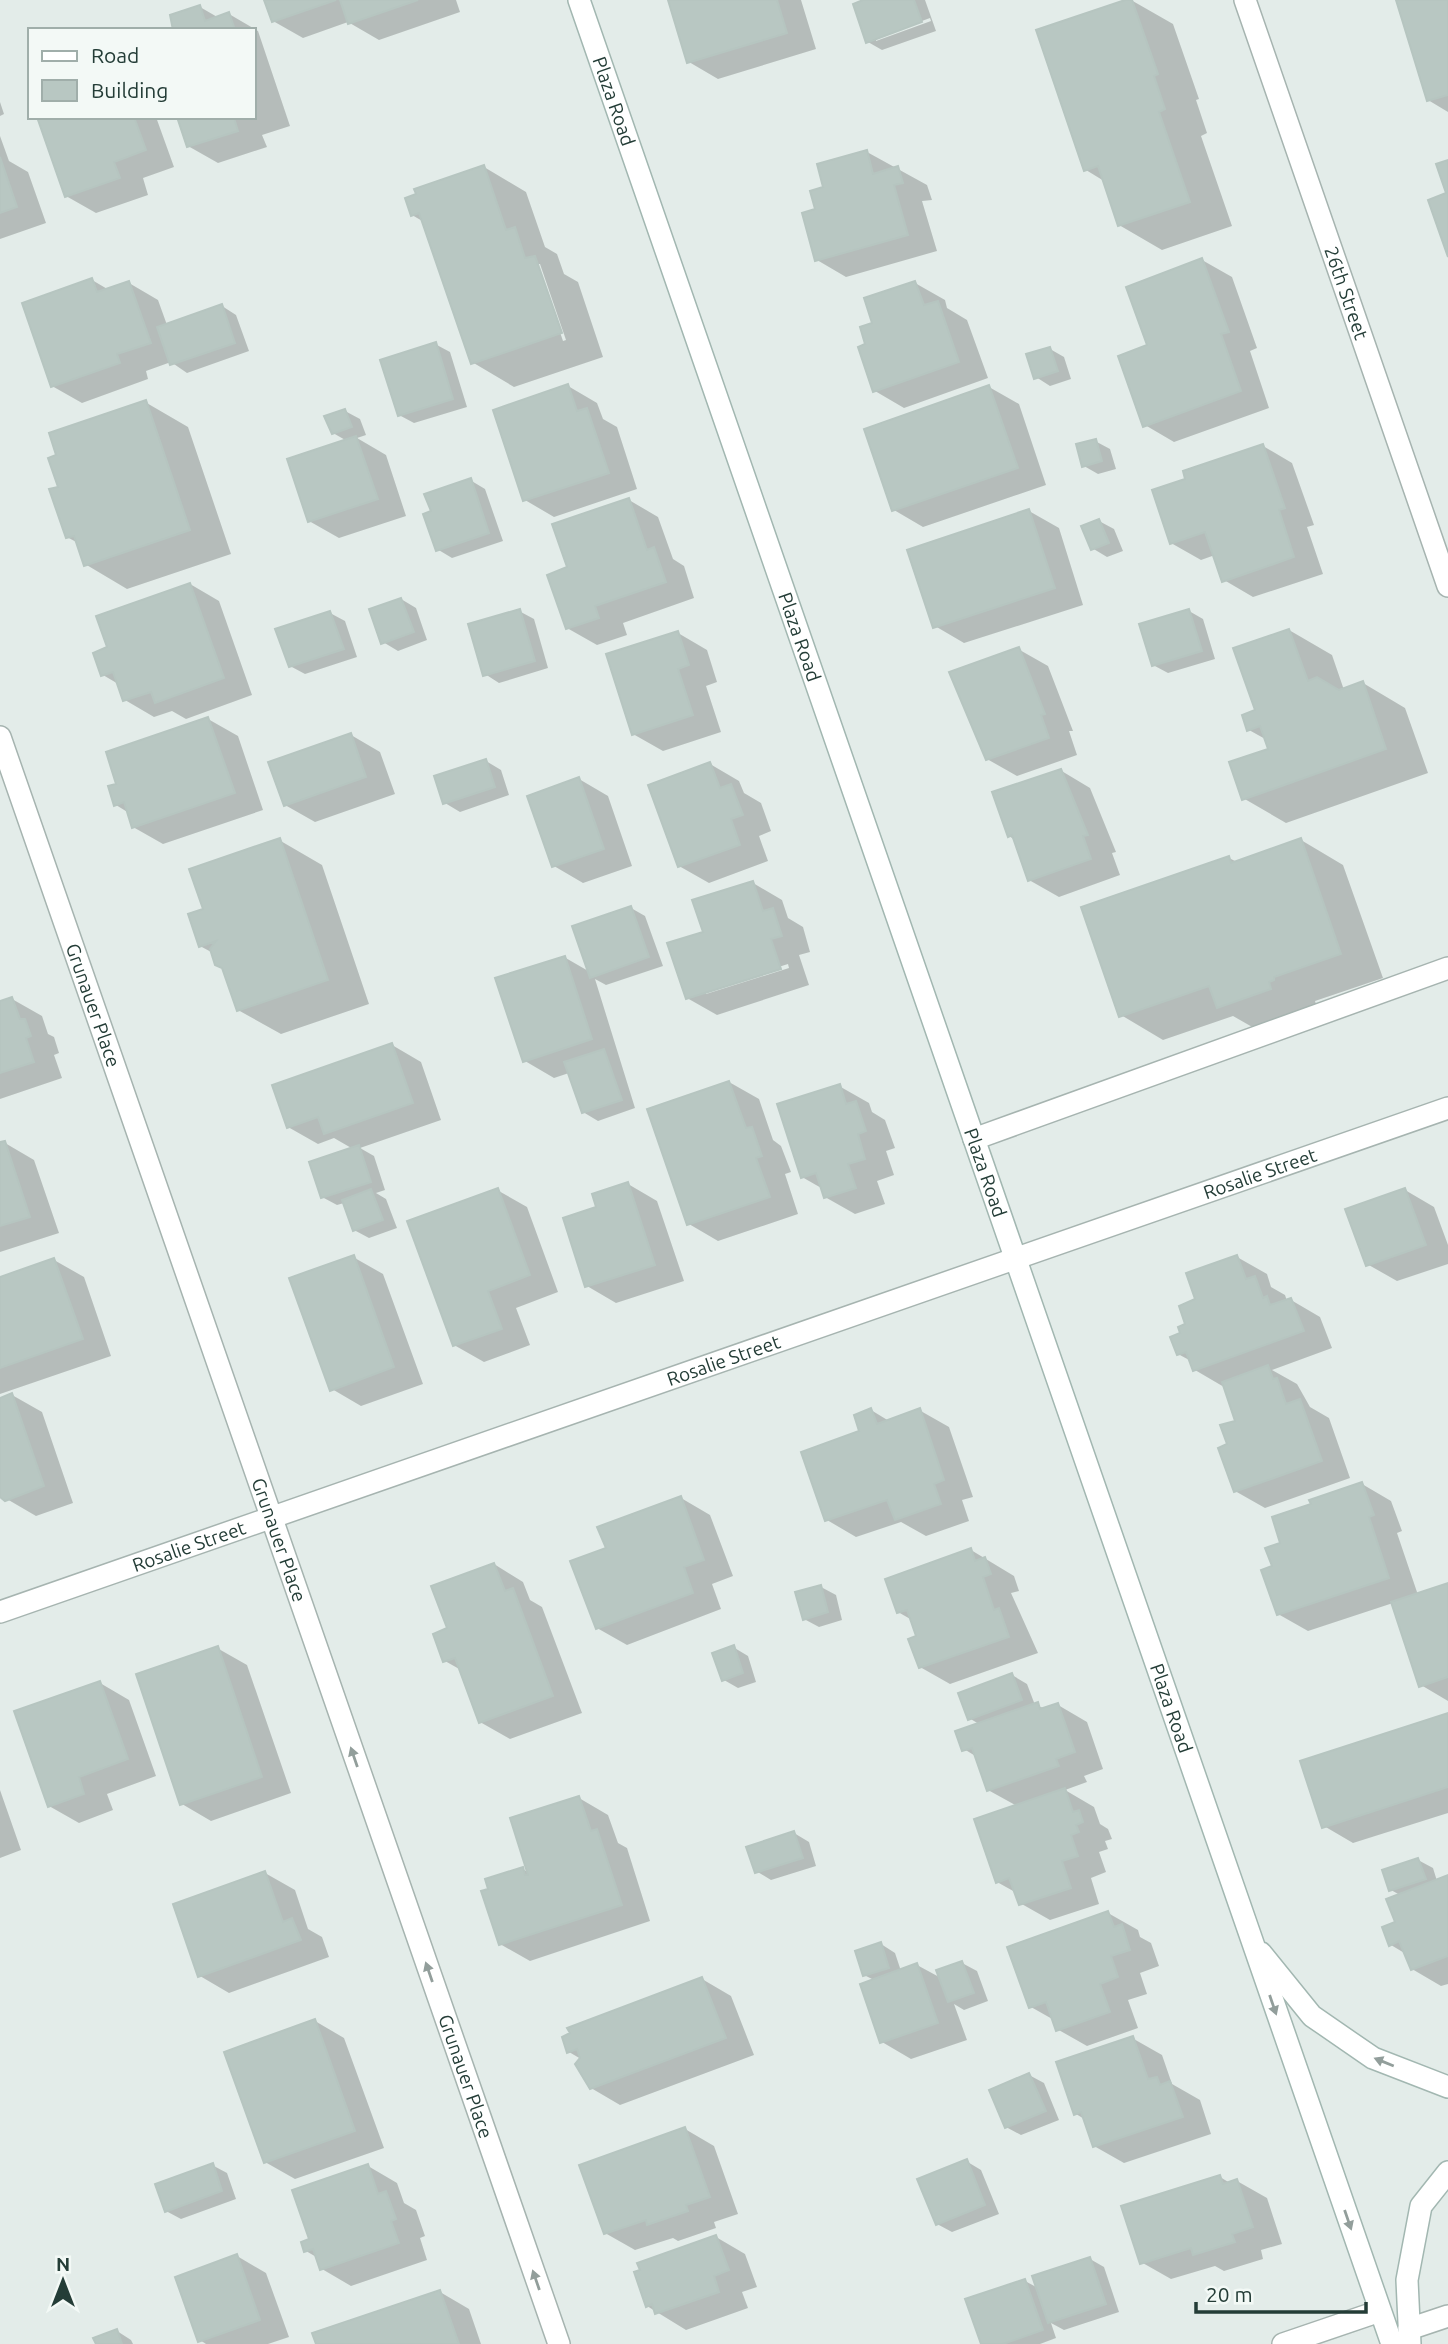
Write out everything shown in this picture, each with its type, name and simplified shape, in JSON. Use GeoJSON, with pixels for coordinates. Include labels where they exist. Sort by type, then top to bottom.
{"type":"FeatureCollection","features":[{"type":"Feature","properties":{"kind":"street","name":"Plaza Road"},"geometry":{"type":"LineString","coordinates":[[579,0],[1392,2344]]}},
{"type":"Feature","properties":{"kind":"street","name":"26th Street"},"geometry":{"type":"LineString","coordinates":[[1245,0],[1448,586]]}},
{"type":"Feature","properties":{"kind":"street","name":"Grunauer Place"},"geometry":{"type":"LineString","coordinates":[[0,737],[559,2344]]}},
{"type":"Feature","properties":{"kind":"street"},"geometry":{"type":"LineString","coordinates":[[974,1139],[1448,968]]}},
{"type":"Feature","properties":{"kind":"street","name":"Rosalie Street"},"geometry":{"type":"LineString","coordinates":[[0,1612],[1448,1108]]}},
{"type":"Feature","properties":{"kind":"street"},"geometry":{"type":"LineString","coordinates":[[1251,1940],[1312,2017],[1373,2058],[1448,2087]]}},
{"type":"Feature","properties":{"kind":"street"},"geometry":{"type":"LineString","coordinates":[[1448,2172],[1421,2206],[1407,2280],[1409,2337],[1448,2316]]}},
{"type":"Feature","properties":{"kind":"street"},"geometry":{"type":"LineString","coordinates":[[1283,2344],[1380,2311]]}},
{"type":"Feature","properties":{"kind":"building"},"geometry":{"type":"Polygon","coordinates":[[[264,0],[336,0],[272,22],[264,0]]]}},
{"type":"Feature","properties":{"kind":"building"},"geometry":{"type":"Polygon","coordinates":[[[340,0],[418,0],[348,24],[340,0]]]}},
{"type":"Feature","properties":{"kind":"building"},"geometry":{"type":"Polygon","coordinates":[[[668,0],[777,0],[787,33],[687,63],[668,0]]]}},
{"type":"Feature","properties":{"kind":"building"},"geometry":{"type":"Polygon","coordinates":[[[863,0],[914,0],[922,22],[866,43],[853,4],[863,0]]]}},
{"type":"Feature","properties":{"kind":"building"},"geometry":{"type":"Polygon","coordinates":[[[1132,0],[1158,74],[1154,76],[1165,109],[1159,112],[1190,202],[1118,226],[1098,166],[1084,171],[1036,30],[1132,0]]]}},
{"type":"Feature","properties":{"kind":"building"},"geometry":{"type":"Polygon","coordinates":[[[1396,0],[1448,0],[1448,95],[1427,101],[1396,0]]]}},
{"type":"Feature","properties":{"kind":"building"},"geometry":{"type":"Polygon","coordinates":[[[200,5],[205,21],[229,12],[234,28],[173,28],[170,15],[200,5]]]}},
{"type":"Feature","properties":{"kind":"building"},"geometry":{"type":"Polygon","coordinates":[[[38,119],[135,119],[146,150],[114,162],[120,178],[65,197],[38,119]]]}},
{"type":"Feature","properties":{"kind":"building"},"geometry":{"type":"Polygon","coordinates":[[[178,119],[234,119],[238,131],[187,147],[178,119]]]}},
{"type":"Feature","properties":{"kind":"building"},"geometry":{"type":"Polygon","coordinates":[[[867,150],[873,174],[898,166],[903,183],[894,185],[908,235],[815,261],[802,213],[815,209],[810,191],[823,187],[817,164],[867,150]]]}},
{"type":"Feature","properties":{"kind":"building"},"geometry":{"type":"Polygon","coordinates":[[[0,157],[17,207],[0,213],[0,157]]]}},
{"type":"Feature","properties":{"kind":"building"},"geometry":{"type":"Polygon","coordinates":[[[1448,160],[1448,257],[1428,200],[1446,193],[1436,164],[1448,160]]]}},
{"type":"Feature","properties":{"kind":"building"},"geometry":{"type":"Polygon","coordinates":[[[484,165],[506,230],[515,227],[525,258],[535,256],[562,333],[471,364],[419,213],[411,216],[405,198],[416,194],[414,189],[484,165]]]}},
{"type":"Feature","properties":{"kind":"building"},"geometry":{"type":"Polygon","coordinates":[[[1202,258],[1229,332],[1221,334],[1241,391],[1143,427],[1118,356],[1147,345],[1126,287],[1202,258]]]}},
{"type":"Feature","properties":{"kind":"building"},"geometry":{"type":"Polygon","coordinates":[[[92,278],[97,292],[129,281],[151,343],[117,354],[120,363],[51,387],[22,303],[92,278]]]}},
{"type":"Feature","properties":{"kind":"building"},"geometry":{"type":"Polygon","coordinates":[[[915,281],[924,305],[938,301],[959,362],[873,392],[858,347],[865,344],[860,327],[872,323],[864,298],[915,281]]]}},
{"type":"Feature","properties":{"kind":"building"},"geometry":{"type":"Polygon","coordinates":[[[222,304],[235,343],[170,365],[157,327],[222,304]]]}},
{"type":"Feature","properties":{"kind":"building"},"geometry":{"type":"Polygon","coordinates":[[[436,342],[453,399],[398,416],[380,360],[436,342]]]}},
{"type":"Feature","properties":{"kind":"building"},"geometry":{"type":"Polygon","coordinates":[[[1050,347],[1058,371],[1034,379],[1026,354],[1050,347]]]}},
{"type":"Feature","properties":{"kind":"building"},"geometry":{"type":"Polygon","coordinates":[[[568,384],[577,411],[587,408],[609,473],[523,501],[493,410],[568,384]]]}},
{"type":"Feature","properties":{"kind":"building"},"geometry":{"type":"Polygon","coordinates":[[[989,385],[1018,468],[892,511],[864,429],[989,385]]]}},
{"type":"Feature","properties":{"kind":"building"},"geometry":{"type":"Polygon","coordinates":[[[146,400],[190,530],[84,566],[74,536],[66,538],[49,489],[58,487],[48,458],[56,455],[49,433],[146,400]]]}},
{"type":"Feature","properties":{"kind":"building"},"geometry":{"type":"Polygon","coordinates":[[[345,409],[352,427],[332,434],[324,416],[345,409]]]}},
{"type":"Feature","properties":{"kind":"building"},"geometry":{"type":"Polygon","coordinates":[[[356,436],[378,499],[308,522],[287,459],[356,436]]]}},
{"type":"Feature","properties":{"kind":"building"},"geometry":{"type":"Polygon","coordinates":[[[1096,439],[1102,461],[1082,467],[1076,444],[1096,439]]]}},
{"type":"Feature","properties":{"kind":"building"},"geometry":{"type":"Polygon","coordinates":[[[1263,444],[1285,508],[1279,510],[1294,557],[1222,582],[1205,532],[1170,544],[1152,490],[1185,479],[1183,471],[1263,444]]]}},
{"type":"Feature","properties":{"kind":"building"},"geometry":{"type":"Polygon","coordinates":[[[471,478],[489,533],[436,551],[423,514],[431,511],[424,494],[471,478]]]}},
{"type":"Feature","properties":{"kind":"building"},"geometry":{"type":"Polygon","coordinates":[[[629,498],[647,550],[654,547],[666,582],[595,606],[599,618],[566,629],[547,575],[567,567],[552,524],[629,498]]]}},
{"type":"Feature","properties":{"kind":"building"},"geometry":{"type":"Polygon","coordinates":[[[1029,509],[1055,588],[933,628],[907,550],[1029,509]]]}},
{"type":"Feature","properties":{"kind":"building"},"geometry":{"type":"Polygon","coordinates":[[[1099,519],[1109,543],[1091,550],[1081,526],[1099,519]]]}},
{"type":"Feature","properties":{"kind":"building"},"geometry":{"type":"Polygon","coordinates":[[[190,583],[224,678],[155,703],[151,692],[123,701],[113,672],[101,676],[93,653],[107,647],[96,616],[190,583]]]}},
{"type":"Feature","properties":{"kind":"building"},"geometry":{"type":"Polygon","coordinates":[[[401,598],[414,632],[381,644],[369,609],[401,598]]]}},
{"type":"Feature","properties":{"kind":"building"},"geometry":{"type":"Polygon","coordinates":[[[520,609],[535,661],[483,676],[468,624],[520,609]]]}},
{"type":"Feature","properties":{"kind":"building"},"geometry":{"type":"Polygon","coordinates":[[[1189,609],[1202,651],[1152,666],[1139,624],[1189,609]]]}},
{"type":"Feature","properties":{"kind":"building"},"geometry":{"type":"Polygon","coordinates":[[[330,611],[344,649],[289,667],[275,629],[330,611]]]}},
{"type":"Feature","properties":{"kind":"building"},"geometry":{"type":"Polygon","coordinates":[[[1289,629],[1308,681],[1317,677],[1339,690],[1363,681],[1386,749],[1242,800],[1229,762],[1268,749],[1260,726],[1247,731],[1242,715],[1255,710],[1233,648],[1289,629]]]}},
{"type":"Feature","properties":{"kind":"building"},"geometry":{"type":"Polygon","coordinates":[[[678,631],[689,665],[678,669],[693,715],[632,735],[606,654],[678,631]]]}},
{"type":"Feature","properties":{"kind":"building"},"geometry":{"type":"Polygon","coordinates":[[[1019,647],[1045,714],[1041,715],[1049,738],[986,760],[949,672],[1019,647]]]}},
{"type":"Feature","properties":{"kind":"building"},"geometry":{"type":"Polygon","coordinates":[[[208,717],[235,793],[132,828],[124,802],[114,806],[108,786],[116,784],[106,752],[208,717]]]}},
{"type":"Feature","properties":{"kind":"building"},"geometry":{"type":"Polygon","coordinates":[[[351,733],[366,777],[284,806],[268,762],[351,733]]]}},
{"type":"Feature","properties":{"kind":"building"},"geometry":{"type":"Polygon","coordinates":[[[486,759],[495,787],[443,804],[434,776],[486,759]]]}},
{"type":"Feature","properties":{"kind":"building"},"geometry":{"type":"Polygon","coordinates":[[[710,762],[720,788],[731,784],[743,815],[731,819],[740,845],[678,867],[648,785],[710,762]]]}},
{"type":"Feature","properties":{"kind":"building"},"geometry":{"type":"Polygon","coordinates":[[[1061,769],[1088,835],[1083,836],[1091,859],[1028,881],[1012,835],[1008,837],[992,792],[1061,769]]]}},
{"type":"Feature","properties":{"kind":"building"},"geometry":{"type":"Polygon","coordinates":[[[579,777],[604,849],[552,867],[527,796],[579,777]]]}},
{"type":"Feature","properties":{"kind":"building"},"geometry":{"type":"Polygon","coordinates":[[[280,838],[328,980],[237,1011],[222,968],[215,965],[210,949],[216,941],[199,947],[188,914],[203,909],[189,869],[280,838]]]}},
{"type":"Feature","properties":{"kind":"building"},"geometry":{"type":"Polygon","coordinates":[[[1301,838],[1341,954],[1274,977],[1274,980],[1269,982],[1271,989],[1217,1008],[1209,986],[1119,1017],[1081,907],[1229,856],[1231,863],[1301,838]]]}},
{"type":"Feature","properties":{"kind":"building"},"geometry":{"type":"Polygon","coordinates":[[[753,881],[763,911],[773,908],[782,936],[771,939],[781,969],[686,999],[667,943],[703,932],[692,900],[753,881]]]}},
{"type":"Feature","properties":{"kind":"building"},"geometry":{"type":"Polygon","coordinates":[[[631,906],[649,957],[590,978],[572,926],[631,906]]]}},
{"type":"Feature","properties":{"kind":"building"},"geometry":{"type":"Polygon","coordinates":[[[565,956],[592,1039],[523,1062],[495,978],[565,956]]]}},
{"type":"Feature","properties":{"kind":"building"},"geometry":{"type":"Polygon","coordinates":[[[12,997],[20,1019],[25,1019],[31,1036],[26,1038],[34,1062],[0,1073],[0,1001],[12,997]]]}},
{"type":"Feature","properties":{"kind":"building"},"geometry":{"type":"Polygon","coordinates":[[[392,1043],[413,1103],[324,1134],[318,1117],[287,1128],[272,1085],[392,1043]]]}},
{"type":"Feature","properties":{"kind":"building"},"geometry":{"type":"Polygon","coordinates":[[[604,1049],[622,1100],[582,1113],[564,1062],[604,1049]]]}},
{"type":"Feature","properties":{"kind":"building"},"geometry":{"type":"Polygon","coordinates":[[[729,1081],[746,1128],[752,1127],[762,1156],[756,1158],[770,1197],[687,1225],[647,1109],[729,1081]]]}},
{"type":"Feature","properties":{"kind":"building"},"geometry":{"type":"Polygon","coordinates":[[[840,1084],[846,1104],[856,1101],[866,1131],[858,1134],[865,1159],[848,1164],[856,1188],[824,1198],[816,1173],[801,1178],[777,1104],[840,1084]]]}},
{"type":"Feature","properties":{"kind":"building"},"geometry":{"type":"Polygon","coordinates":[[[5,1141],[30,1217],[0,1226],[0,1142],[5,1141]]]}},
{"type":"Feature","properties":{"kind":"building"},"geometry":{"type":"Polygon","coordinates":[[[359,1145],[371,1182],[321,1198],[309,1162],[359,1145]]]}},
{"type":"Feature","properties":{"kind":"building"},"geometry":{"type":"Polygon","coordinates":[[[628,1182],[655,1265],[585,1287],[563,1218],[596,1207],[592,1194],[628,1182]]]}},
{"type":"Feature","properties":{"kind":"building"},"geometry":{"type":"Polygon","coordinates":[[[498,1188],[530,1275],[488,1291],[502,1329],[453,1346],[407,1221],[498,1188]]]}},
{"type":"Feature","properties":{"kind":"building"},"geometry":{"type":"Polygon","coordinates":[[[1405,1188],[1426,1245],[1366,1266],[1345,1209],[1405,1188]]]}},
{"type":"Feature","properties":{"kind":"building"},"geometry":{"type":"Polygon","coordinates":[[[371,1189],[383,1220],[353,1231],[342,1200],[371,1189]]]}},
{"type":"Feature","properties":{"kind":"building"},"geometry":{"type":"Polygon","coordinates":[[[354,1255],[394,1367],[330,1391],[289,1278],[354,1255]]]}},
{"type":"Feature","properties":{"kind":"building"},"geometry":{"type":"Polygon","coordinates":[[[1237,1255],[1246,1279],[1255,1276],[1263,1298],[1267,1296],[1270,1305],[1291,1298],[1304,1331],[1193,1371],[1186,1352],[1177,1355],[1170,1337],[1180,1333],[1178,1327],[1185,1324],[1179,1306],[1195,1299],[1186,1273],[1237,1255]]]}},
{"type":"Feature","properties":{"kind":"building"},"geometry":{"type":"Polygon","coordinates":[[[54,1258],[83,1339],[0,1368],[0,1277],[54,1258]]]}},
{"type":"Feature","properties":{"kind":"building"},"geometry":{"type":"Polygon","coordinates":[[[1268,1365],[1273,1379],[1277,1378],[1286,1404],[1300,1399],[1322,1461],[1234,1492],[1218,1448],[1227,1444],[1220,1425],[1235,1421],[1222,1382],[1268,1365]]]}},
{"type":"Feature","properties":{"kind":"building"},"geometry":{"type":"Polygon","coordinates":[[[12,1393],[44,1486],[5,1501],[0,1497],[0,1398],[12,1393]]]}},
{"type":"Feature","properties":{"kind":"building"},"geometry":{"type":"Polygon","coordinates":[[[871,1408],[877,1424],[920,1408],[944,1480],[934,1484],[941,1504],[895,1520],[887,1500],[825,1521],[801,1452],[859,1431],[854,1415],[871,1408]]]}},
{"type":"Feature","properties":{"kind":"building"},"geometry":{"type":"Polygon","coordinates":[[[1362,1482],[1374,1515],[1369,1517],[1389,1578],[1277,1615],[1261,1570],[1272,1566],[1265,1548],[1280,1543],[1272,1517],[1311,1504],[1309,1500],[1362,1482]]]}},
{"type":"Feature","properties":{"kind":"building"},"geometry":{"type":"Polygon","coordinates":[[[681,1496],[704,1560],[684,1567],[693,1593],[596,1629],[570,1561],[606,1548],[597,1527],[681,1496]]]}},
{"type":"Feature","properties":{"kind":"building"},"geometry":{"type":"Polygon","coordinates":[[[971,1548],[975,1561],[985,1557],[991,1574],[983,1577],[994,1610],[999,1608],[1009,1637],[919,1668],[908,1639],[916,1636],[907,1610],[897,1613],[885,1579],[971,1548]]]}},
{"type":"Feature","properties":{"kind":"building"},"geometry":{"type":"Polygon","coordinates":[[[494,1563],[505,1591],[513,1588],[553,1696],[479,1723],[455,1658],[443,1662],[433,1634],[447,1628],[431,1586],[494,1563]]]}},
{"type":"Feature","properties":{"kind":"building"},"geometry":{"type":"Polygon","coordinates":[[[1448,1583],[1448,1677],[1419,1687],[1391,1602],[1448,1583]]]}},
{"type":"Feature","properties":{"kind":"building"},"geometry":{"type":"Polygon","coordinates":[[[821,1585],[828,1612],[803,1620],[795,1592],[821,1585]]]}},
{"type":"Feature","properties":{"kind":"building"},"geometry":{"type":"Polygon","coordinates":[[[734,1645],[743,1673],[722,1681],[712,1653],[734,1645]]]}},
{"type":"Feature","properties":{"kind":"building"},"geometry":{"type":"Polygon","coordinates":[[[218,1646],[262,1777],[180,1805],[136,1674],[218,1646]]]}},
{"type":"Feature","properties":{"kind":"building"},"geometry":{"type":"Polygon","coordinates":[[[1012,1673],[1022,1700],[968,1720],[958,1693],[1012,1673]]]}},
{"type":"Feature","properties":{"kind":"building"},"geometry":{"type":"Polygon","coordinates":[[[100,1681],[128,1759],[79,1777],[84,1794],[48,1807],[14,1711],[100,1681]]]}},
{"type":"Feature","properties":{"kind":"building"},"geometry":{"type":"Polygon","coordinates":[[[1038,1702],[1040,1709],[1058,1703],[1075,1752],[1056,1759],[1059,1766],[987,1791],[972,1748],[962,1751],[955,1731],[1038,1702]]]}},
{"type":"Feature","properties":{"kind":"building"},"geometry":{"type":"Polygon","coordinates":[[[1448,1713],[1448,1787],[1322,1828],[1300,1761],[1448,1713]]]}},
{"type":"Feature","properties":{"kind":"building"},"geometry":{"type":"Polygon","coordinates":[[[1065,1788],[1073,1812],[1079,1810],[1083,1822],[1076,1825],[1079,1832],[1071,1835],[1078,1856],[1062,1861],[1071,1888],[1019,1905],[1009,1878],[996,1883],[974,1819],[1065,1788]]]}},
{"type":"Feature","properties":{"kind":"building"},"geometry":{"type":"Polygon","coordinates":[[[579,1796],[591,1831],[597,1829],[622,1905],[499,1945],[481,1891],[488,1889],[485,1879],[523,1867],[525,1875],[528,1875],[510,1818],[579,1796]]]}},
{"type":"Feature","properties":{"kind":"building"},"geometry":{"type":"Polygon","coordinates":[[[794,1831],[803,1858],[755,1873],[746,1847],[794,1831]]]}},
{"type":"Feature","properties":{"kind":"building"},"geometry":{"type":"Polygon","coordinates":[[[1418,1858],[1426,1879],[1389,1891],[1382,1870],[1418,1858]]]}},
{"type":"Feature","properties":{"kind":"building"},"geometry":{"type":"Polygon","coordinates":[[[265,1871],[283,1922],[292,1918],[301,1940],[198,1977],[173,1904],[265,1871]]]}},
{"type":"Feature","properties":{"kind":"building"},"geometry":{"type":"Polygon","coordinates":[[[1448,1875],[1448,1956],[1411,1970],[1399,1941],[1389,1946],[1382,1927],[1395,1922],[1386,1899],[1448,1875]]]}},
{"type":"Feature","properties":{"kind":"building"},"geometry":{"type":"Polygon","coordinates":[[[1108,1911],[1114,1927],[1122,1924],[1130,1950],[1111,1956],[1118,1977],[1100,1984],[1110,2012],[1056,2031],[1046,2002],[1029,2008],[1007,1947],[1108,1911]]]}},
{"type":"Feature","properties":{"kind":"building"},"geometry":{"type":"Polygon","coordinates":[[[881,1942],[889,1968],[863,1976],[855,1951],[881,1942]]]}},
{"type":"Feature","properties":{"kind":"building"},"geometry":{"type":"Polygon","coordinates":[[[962,1961],[974,1993],[948,2002],[936,1970],[962,1961]]]}},
{"type":"Feature","properties":{"kind":"building"},"geometry":{"type":"Polygon","coordinates":[[[917,1963],[938,2023],[880,2043],[860,1984],[917,1963]]]}},
{"type":"Feature","properties":{"kind":"building"},"geometry":{"type":"Polygon","coordinates":[[[702,1977],[726,2038],[590,2089],[575,2064],[580,2058],[577,2049],[567,2053],[562,2037],[570,2033],[567,2028],[702,1977]]]}},
{"type":"Feature","properties":{"kind":"building"},"geometry":{"type":"Polygon","coordinates":[[[315,2019],[355,2131],[264,2163],[224,2052],[315,2019]]]}},
{"type":"Feature","properties":{"kind":"building"},"geometry":{"type":"Polygon","coordinates":[[[1133,2036],[1148,2079],[1157,2077],[1160,2085],[1170,2081],[1183,2117],[1093,2147],[1081,2112],[1074,2115],[1056,2062],[1133,2036]]]}},
{"type":"Feature","properties":{"kind":"building"},"geometry":{"type":"Polygon","coordinates":[[[1029,2073],[1046,2111],[1005,2128],[989,2090],[1029,2073]]]}},
{"type":"Feature","properties":{"kind":"building"},"geometry":{"type":"Polygon","coordinates":[[[685,2127],[710,2197],[686,2205],[688,2211],[647,2225],[646,2220],[604,2234],[579,2165],[685,2127]]]}},
{"type":"Feature","properties":{"kind":"building"},"geometry":{"type":"Polygon","coordinates":[[[967,2159],[985,2205],[936,2225],[917,2179],[967,2159]]]}},
{"type":"Feature","properties":{"kind":"building"},"geometry":{"type":"Polygon","coordinates":[[[213,2163],[222,2191],[165,2212],[155,2184],[213,2163]]]}},
{"type":"Feature","properties":{"kind":"building"},"geometry":{"type":"Polygon","coordinates":[[[368,2164],[378,2194],[386,2191],[396,2219],[391,2221],[399,2243],[320,2270],[313,2249],[304,2252],[301,2242],[309,2239],[292,2190],[368,2164]]]}},
{"type":"Feature","properties":{"kind":"building"},"geometry":{"type":"Polygon","coordinates":[[[1220,2175],[1223,2184],[1237,2179],[1253,2227],[1232,2234],[1235,2242],[1193,2255],[1191,2248],[1140,2264],[1121,2206],[1220,2175]]]}},
{"type":"Feature","properties":{"kind":"building"},"geometry":{"type":"Polygon","coordinates":[[[716,2235],[729,2270],[714,2276],[719,2292],[655,2314],[652,2304],[646,2307],[634,2272],[640,2270],[637,2263],[716,2235]]]}},
{"type":"Feature","properties":{"kind":"building"},"geometry":{"type":"Polygon","coordinates":[[[237,2254],[260,2320],[198,2342],[175,2277],[237,2254]]]}},
{"type":"Feature","properties":{"kind":"building"},"geometry":{"type":"Polygon","coordinates":[[[1090,2257],[1106,2304],[1048,2323],[1032,2276],[1090,2257]]]}},
{"type":"Feature","properties":{"kind":"building"},"geometry":{"type":"Polygon","coordinates":[[[1025,2279],[1043,2330],[1003,2344],[981,2344],[965,2299],[1025,2279]]]}},
{"type":"Feature","properties":{"kind":"building"},"geometry":{"type":"Polygon","coordinates":[[[440,2290],[459,2344],[316,2344],[312,2333],[440,2290]]]}},
{"type":"Feature","properties":{"kind":"building"},"geometry":{"type":"Polygon","coordinates":[[[117,2329],[122,2344],[96,2344],[93,2338],[117,2329]]]}}]}
